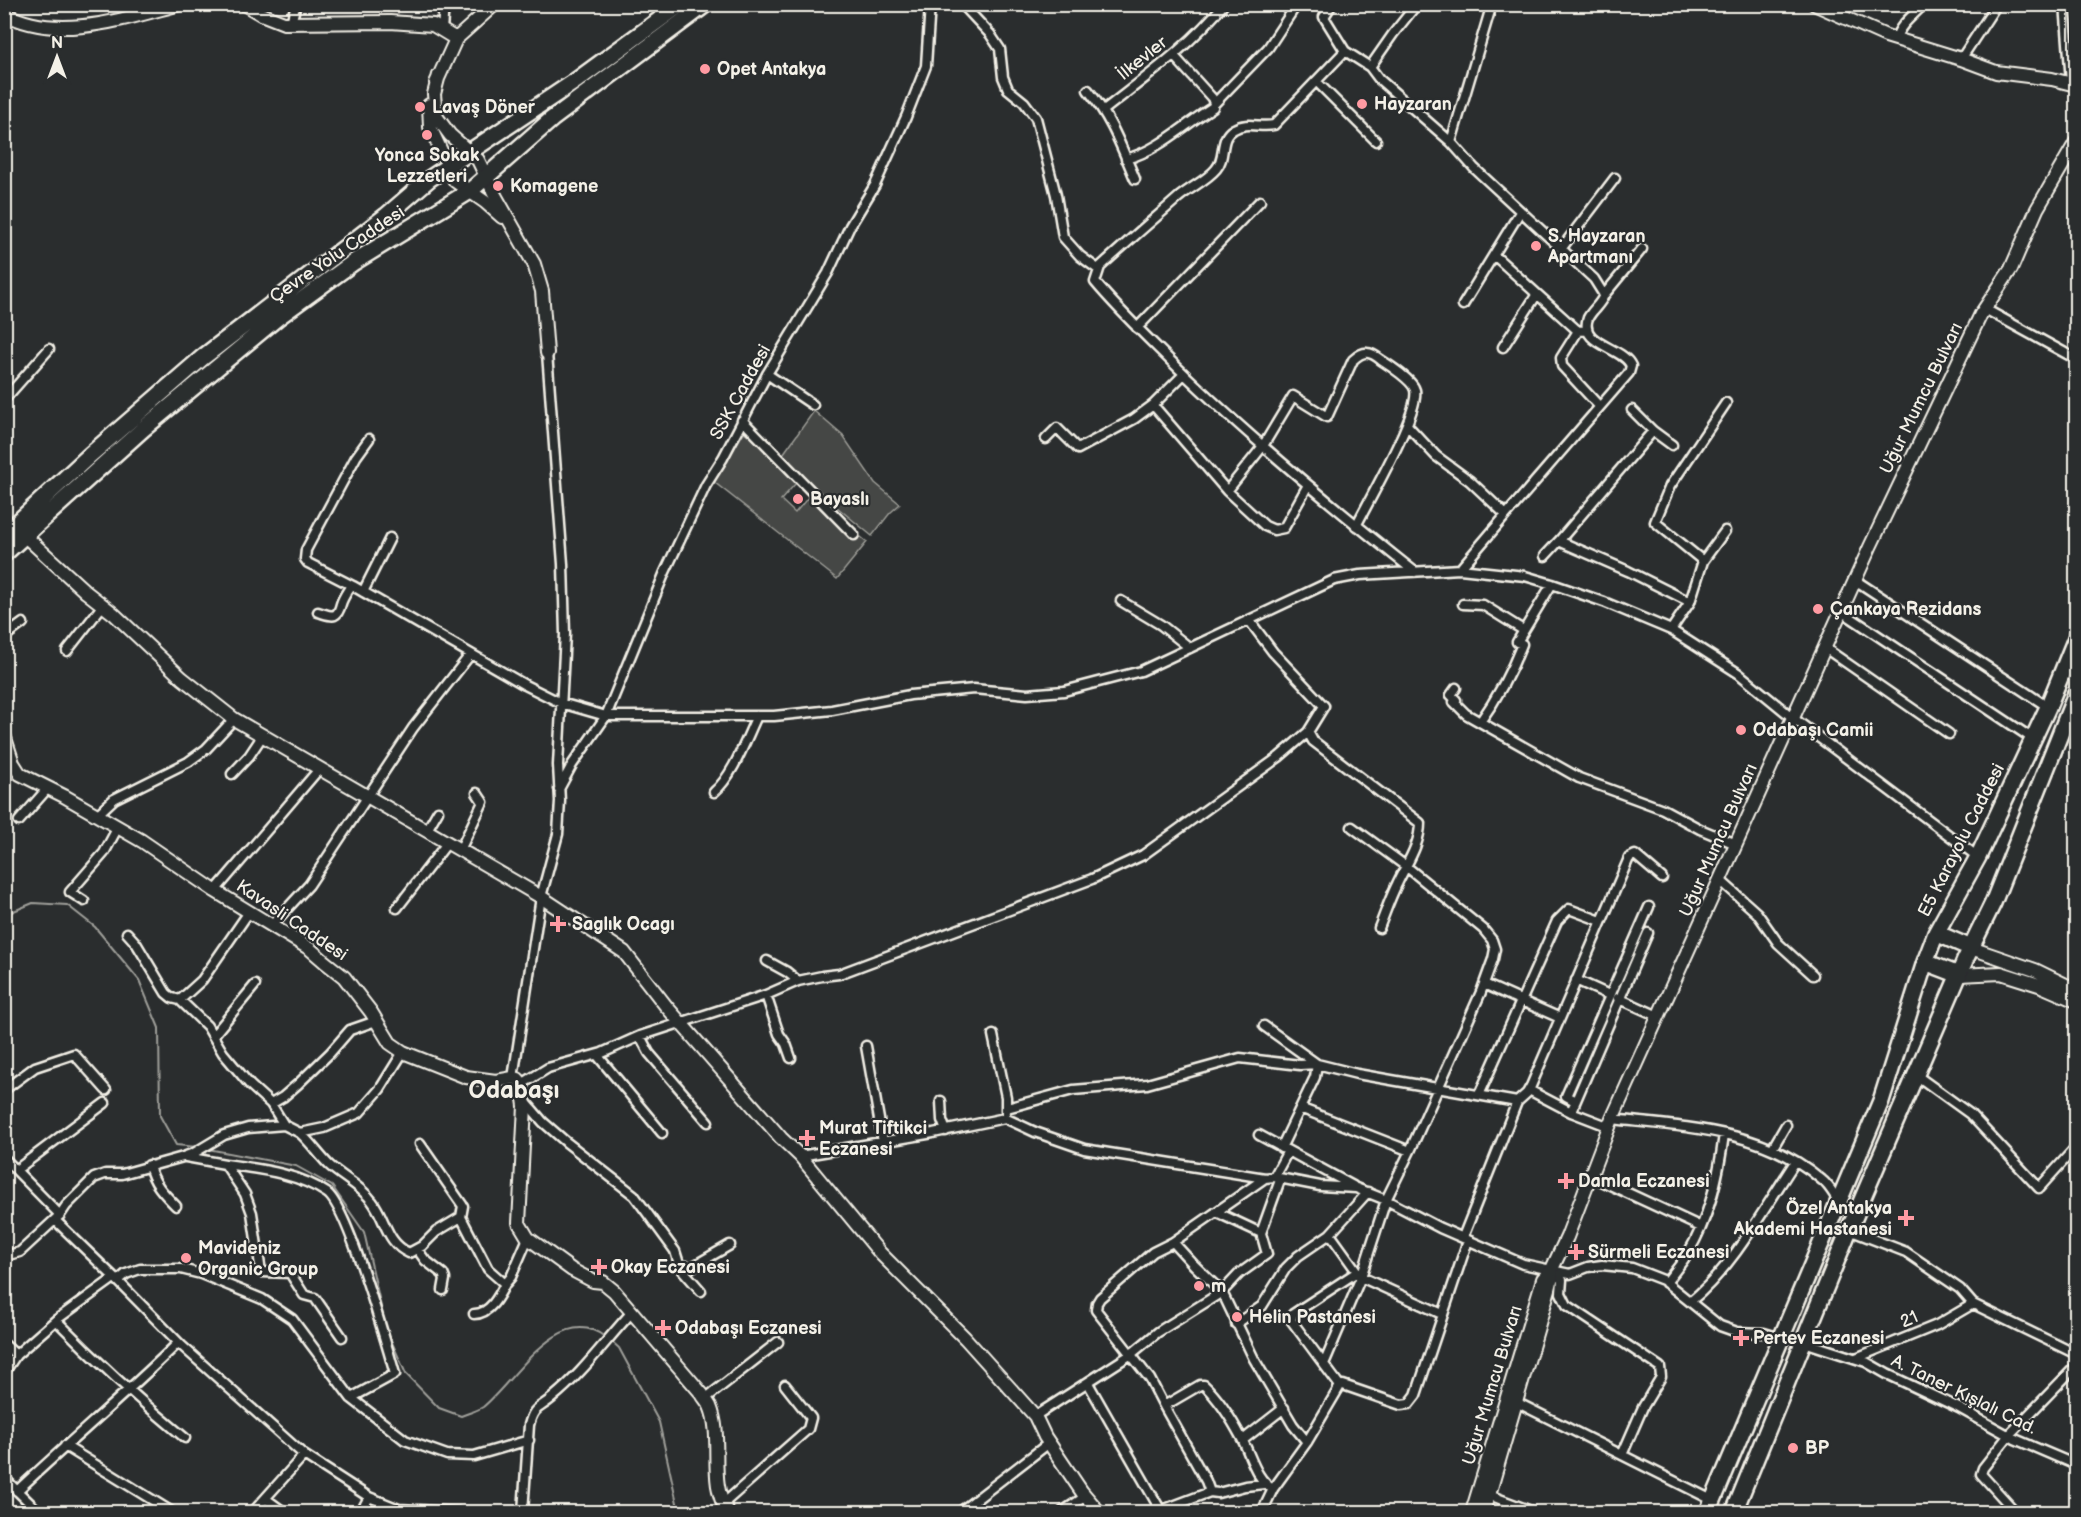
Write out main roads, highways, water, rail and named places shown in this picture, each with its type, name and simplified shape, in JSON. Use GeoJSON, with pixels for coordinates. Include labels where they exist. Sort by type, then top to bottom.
{"type":"FeatureCollection","features":[{"type":"Feature","properties":{"kind":"highway","name":"Çevre Yolu Caddesi"},"geometry":{"type":"LineString","coordinates":[[4,535],[90,455],[202,357],[386,216],[429,179],[577,80],[681,4]]}},
{"type":"Feature","properties":{"kind":"highway","name":"Çevre Yolu Caddesi"},"geometry":{"type":"LineString","coordinates":[[4,554],[143,429],[277,318],[354,262],[470,190],[552,119],[706,4]]}},
{"type":"Feature","properties":{"kind":"highway","name":"E5 Karayolu Caddesi"},"geometry":{"type":"LineString","coordinates":[[1710,1506],[1881,1101],[1936,933],[1978,857],[2048,707],[2076,638]]}},
{"type":"Feature","properties":{"kind":"highway"},"geometry":{"type":"LineString","coordinates":[[1734,1512],[1849,1230],[1959,975],[1993,903],[2076,694]]}},
{"type":"Feature","properties":{"kind":"highway"},"geometry":{"type":"LineString","coordinates":[[1936,933],[1971,948]]}},
{"type":"Feature","properties":{"kind":"highway"},"geometry":{"type":"LineString","coordinates":[[1925,962],[1959,975]]}},
{"type":"Feature","properties":{"kind":"waterway"},"geometry":{"type":"LineString","coordinates":[[4,915],[33,903],[67,905],[95,927],[139,980],[159,1028],[160,1116],[176,1145],[197,1147]]}},
{"type":"Feature","properties":{"kind":"waterway"},"geometry":{"type":"LineString","coordinates":[[208,1149],[296,1166],[332,1186],[364,1232],[386,1329],[406,1374],[439,1408],[461,1416],[483,1407],[538,1349],[554,1337],[571,1329],[588,1329],[605,1337]]}},
{"type":"Feature","properties":{"kind":"waterway"},"geometry":{"type":"LineString","coordinates":[[610,1340],[619,1348],[659,1422],[679,1512]]}},
{"type":"Feature","properties":{"kind":"place","name":"Opet Antakya"},"geometry":{"type":"Point","coordinates":[705,69]}},
{"type":"Feature","properties":{"kind":"place","name":"Hayzaran"},"geometry":{"type":"Point","coordinates":[1362,104]}},
{"type":"Feature","properties":{"kind":"place","name":"Lavaş Döner"},"geometry":{"type":"Point","coordinates":[420,107]}},
{"type":"Feature","properties":{"kind":"place","name":"Yonca Sokak Lezzetleri"},"geometry":{"type":"Point","coordinates":[427,135]}},
{"type":"Feature","properties":{"kind":"place","name":"Komagene"},"geometry":{"type":"Point","coordinates":[498,186]}},
{"type":"Feature","properties":{"kind":"place","name":"S. Hayzaran Apartmanı"},"geometry":{"type":"Point","coordinates":[1536,246]}},
{"type":"Feature","properties":{"kind":"place","name":"Bayaslı"},"geometry":{"type":"Point","coordinates":[798,499]}},
{"type":"Feature","properties":{"kind":"place","name":"Çankaya Rezidans"},"geometry":{"type":"Point","coordinates":[1818,609]}},
{"type":"Feature","properties":{"kind":"place","name":"Odabaşı Camii"},"geometry":{"type":"Point","coordinates":[1741,730]}},
{"type":"Feature","properties":{"kind":"place","name":"Saglık Ocagı"},"geometry":{"type":"Point","coordinates":[558,924]}},
{"type":"Feature","properties":{"kind":"place","name":"Murat Tiftikci Eczanesi"},"geometry":{"type":"Point","coordinates":[807,1138]}},
{"type":"Feature","properties":{"kind":"place","name":"Damla Eczanesi"},"geometry":{"type":"Point","coordinates":[1566,1181]}},
{"type":"Feature","properties":{"kind":"place","name":"Özel Antakya Akademi Hastanesi"},"geometry":{"type":"Point","coordinates":[1906,1218]}},
{"type":"Feature","properties":{"kind":"place","name":"Sürmeli Eczanesi"},"geometry":{"type":"Point","coordinates":[1576,1252]}},
{"type":"Feature","properties":{"kind":"place","name":"Mavideniz Organic Group"},"geometry":{"type":"Point","coordinates":[186,1258]}},
{"type":"Feature","properties":{"kind":"place","name":"Okay Eczanesi"},"geometry":{"type":"Point","coordinates":[599,1267]}},
{"type":"Feature","properties":{"kind":"place","name":"m"},"geometry":{"type":"Point","coordinates":[1199,1286]}},
{"type":"Feature","properties":{"kind":"place","name":"Helin Pastanesi"},"geometry":{"type":"Point","coordinates":[1237,1317]}},
{"type":"Feature","properties":{"kind":"place","name":"Odabaşı Eczanesi"},"geometry":{"type":"Point","coordinates":[663,1328]}},
{"type":"Feature","properties":{"kind":"place","name":"Pertev Eczanesi"},"geometry":{"type":"Point","coordinates":[1741,1338]}},
{"type":"Feature","properties":{"kind":"place","name":"BP"},"geometry":{"type":"Point","coordinates":[1793,1448]}},
{"type":"Feature","properties":{"kind":"district","name":"Odabaşı"},"geometry":{"type":"Point","coordinates":[514,1090]}}]}
